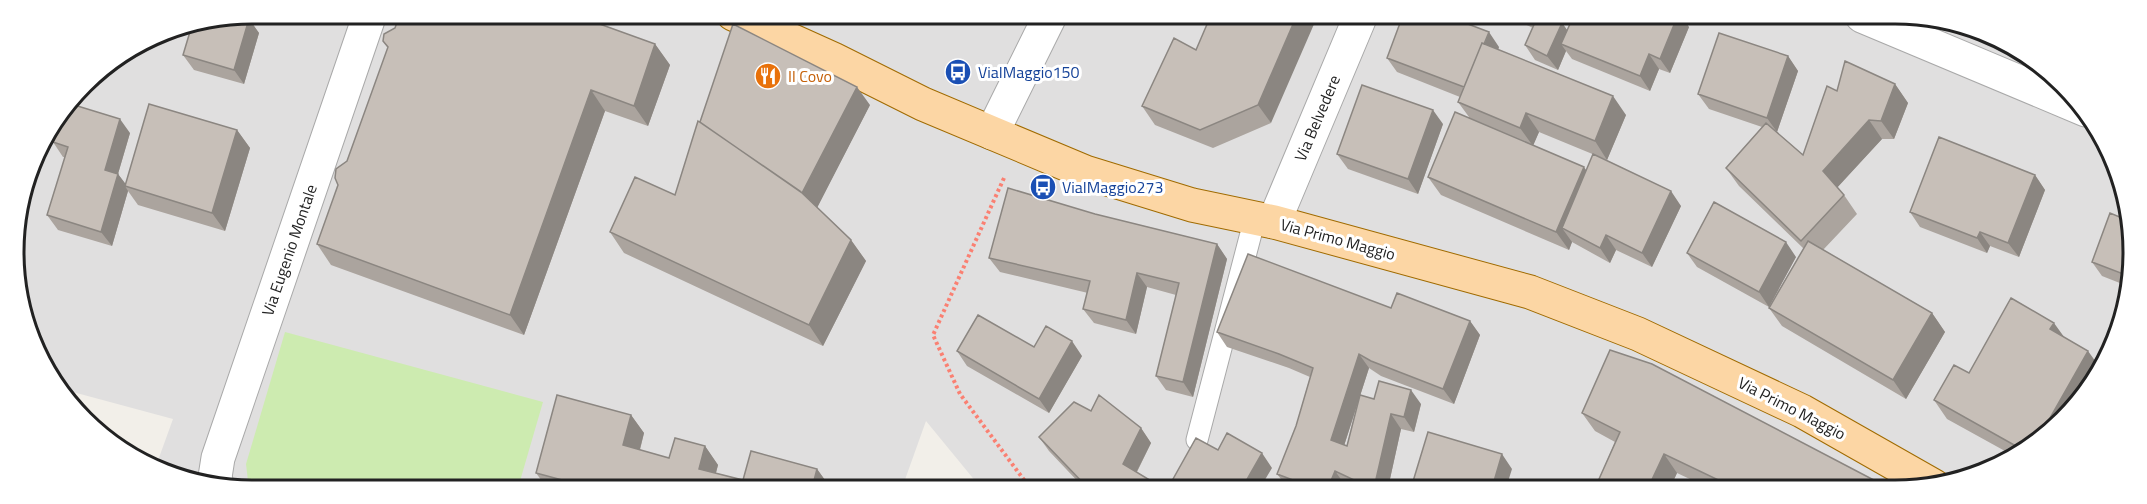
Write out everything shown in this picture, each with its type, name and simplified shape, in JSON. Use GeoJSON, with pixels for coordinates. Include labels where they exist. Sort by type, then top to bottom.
{"type":"FeatureCollection","features":[{"type":"Feature","properties":{"kind":"main road","name":"Via Primo Maggio"},"geometry":{"type":"LineString","coordinates":[[755,24],[923,104],[1084,172],[1192,205],[1265,220],[1530,292],[1638,334],[1802,411],[1921,479]]}},
{"type":"Feature","properties":{"kind":"street","name":"Via Eugenio Montale"},"geometry":{"type":"LineString","coordinates":[[215,477],[218,458],[367,24]]}},
{"type":"Feature","properties":{"kind":"street"},"geometry":{"type":"LineString","coordinates":[[1005,138],[1048,24]]}},
{"type":"Feature","properties":{"kind":"street","name":"Via Belvedere"},"geometry":{"type":"LineString","coordinates":[[1265,220],[1357,24]]}},
{"type":"Feature","properties":{"kind":"street"},"geometry":{"type":"LineString","coordinates":[[1883,24],[2065,101]]}},
{"type":"Feature","properties":{"kind":"lane"},"geometry":{"type":"LineString","coordinates":[[1197,440],[1265,220]]}},
{"type":"Feature","properties":{"kind":"path"},"geometry":{"type":"LineString","coordinates":[[1005,138],[1005,174],[933,335],[960,394],[1024,480]]}},
{"type":"Feature","properties":{"kind":"shaded area"},"geometry":{"type":"Polygon","coordinates":[[[237,24],[1910,24],[1939,28],[1982,41],[2022,62],[2056,91],[2085,125],[2106,165],[2119,208],[2123,237],[2121,282],[2111,325],[2099,353],[2076,391],[2034,433],[1996,456],[1954,472],[1910,480],[974,480],[926,421],[905,480],[237,480],[208,476],[158,460],[173,419],[72,392],[62,379],[41,339],[28,296],[24,267],[24,237],[28,208],[41,165],[62,125],[91,91],[113,71],[165,41],[208,28],[237,24]]]}},
{"type":"Feature","properties":{"kind":"green space"},"geometry":{"type":"Polygon","coordinates":[[[285,332],[543,402],[520,480],[248,480],[246,464],[285,332]]]}},
{"type":"Feature","properties":{"kind":"building"},"geometry":{"type":"Polygon","coordinates":[[[248,24],[234,70],[183,55],[190,33],[208,28],[248,24]]]}},
{"type":"Feature","properties":{"kind":"building"},"geometry":{"type":"Polygon","coordinates":[[[396,24],[600,24],[655,44],[634,106],[591,90],[510,315],[317,244],[338,185],[335,178],[336,169],[347,161],[388,47],[383,41],[384,34],[395,28],[396,24]]]}},
{"type":"Feature","properties":{"kind":"building"},"geometry":{"type":"Polygon","coordinates":[[[733,24],[857,87],[802,193],[700,122],[733,24]]]}},
{"type":"Feature","properties":{"kind":"building"},"geometry":{"type":"Polygon","coordinates":[[[1207,24],[1293,24],[1258,105],[1200,130],[1142,106],[1174,38],[1196,50],[1207,24]]]}},
{"type":"Feature","properties":{"kind":"building"},"geometry":{"type":"Polygon","coordinates":[[[1400,24],[1468,24],[1489,32],[1484,44],[1482,43],[1464,87],[1387,58],[1400,24]]]}},
{"type":"Feature","properties":{"kind":"building"},"geometry":{"type":"Polygon","coordinates":[[[1534,24],[1562,24],[1547,56],[1525,45],[1534,24]]]}},
{"type":"Feature","properties":{"kind":"building"},"geometry":{"type":"Polygon","coordinates":[[[1570,24],[1674,24],[1660,59],[1649,54],[1640,76],[1561,44],[1570,24]]]}},
{"type":"Feature","properties":{"kind":"building"},"geometry":{"type":"Polygon","coordinates":[[[1719,33],[1788,56],[1767,118],[1698,94],[1719,33]]]}},
{"type":"Feature","properties":{"kind":"building"},"geometry":{"type":"Polygon","coordinates":[[[1482,43],[1613,96],[1595,141],[1526,113],[1520,128],[1458,102],[1482,43]]]}},
{"type":"Feature","properties":{"kind":"building"},"geometry":{"type":"Polygon","coordinates":[[[1845,61],[1895,84],[1881,121],[1869,120],[1823,171],[1844,195],[1801,241],[1726,168],[1766,123],[1803,155],[1827,86],[1837,91],[1845,61]]]}},
{"type":"Feature","properties":{"kind":"building"},"geometry":{"type":"Polygon","coordinates":[[[1362,85],[1433,110],[1408,179],[1337,154],[1362,85]]]}},
{"type":"Feature","properties":{"kind":"building"},"geometry":{"type":"Polygon","coordinates":[[[149,104],[237,130],[212,213],[125,186],[149,104]]]}},
{"type":"Feature","properties":{"kind":"building"},"geometry":{"type":"Polygon","coordinates":[[[77,106],[120,119],[105,170],[118,174],[101,232],[47,215],[68,147],[53,142],[62,125],[77,106]]]}},
{"type":"Feature","properties":{"kind":"building"},"geometry":{"type":"Polygon","coordinates":[[[1455,112],[1584,167],[1556,232],[1428,177],[1455,112]]]}},
{"type":"Feature","properties":{"kind":"building"},"geometry":{"type":"Polygon","coordinates":[[[698,121],[800,191],[851,240],[809,325],[610,232],[635,177],[675,195],[698,121]]]}},
{"type":"Feature","properties":{"kind":"building"},"geometry":{"type":"Polygon","coordinates":[[[1939,137],[2035,175],[2008,243],[1980,232],[1977,238],[1910,212],[1939,137]]]}},
{"type":"Feature","properties":{"kind":"building"},"geometry":{"type":"Polygon","coordinates":[[[1593,154],[1671,191],[1642,253],[1606,235],[1600,248],[1562,228],[1593,154]]]}},
{"type":"Feature","properties":{"kind":"building"},"geometry":{"type":"Polygon","coordinates":[[[1008,188],[1095,214],[1217,244],[1183,382],[1156,376],[1179,283],[1137,273],[1126,320],[1083,309],[1090,281],[989,258],[1008,188]]]}},
{"type":"Feature","properties":{"kind":"building"},"geometry":{"type":"Polygon","coordinates":[[[1714,202],[1786,242],[1759,292],[1687,253],[1714,202]]]}},
{"type":"Feature","properties":{"kind":"building"},"geometry":{"type":"Polygon","coordinates":[[[2110,213],[2120,217],[2123,237],[2122,274],[2092,262],[2110,213]]]}},
{"type":"Feature","properties":{"kind":"building"},"geometry":{"type":"Polygon","coordinates":[[[1808,241],[1932,313],[1893,380],[1769,308],[1808,241]]]}},
{"type":"Feature","properties":{"kind":"building"},"geometry":{"type":"Polygon","coordinates":[[[1248,254],[1391,308],[1397,293],[1470,321],[1443,389],[1371,361],[1359,354],[1331,440],[1347,446],[1360,395],[1374,399],[1379,381],[1411,390],[1404,417],[1391,414],[1376,480],[1354,480],[1335,471],[1331,480],[1293,480],[1277,474],[1296,426],[1313,368],[1217,332],[1248,254]]]}},
{"type":"Feature","properties":{"kind":"building"},"geometry":{"type":"Polygon","coordinates":[[[2011,298],[2054,323],[2050,329],[2088,351],[2049,419],[2015,446],[1934,400],[1954,365],[1969,373],[2011,298]]]}},
{"type":"Feature","properties":{"kind":"building"},"geometry":{"type":"Polygon","coordinates":[[[978,315],[1034,347],[1046,326],[1072,341],[1039,399],[957,351],[978,315]]]}},
{"type":"Feature","properties":{"kind":"building"},"geometry":{"type":"Polygon","coordinates":[[[1610,350],[1652,364],[1874,480],[1718,480],[1664,454],[1652,480],[1599,480],[1620,432],[1582,413],[1610,350]]]}},
{"type":"Feature","properties":{"kind":"building"},"geometry":{"type":"Polygon","coordinates":[[[557,395],[631,415],[623,445],[669,458],[675,438],[705,446],[699,469],[743,480],[562,480],[536,473],[557,395]]]}},
{"type":"Feature","properties":{"kind":"building"},"geometry":{"type":"Polygon","coordinates":[[[1099,395],[1141,428],[1123,464],[1147,480],[1080,480],[1039,437],[1074,402],[1091,411],[1099,395]]]}},
{"type":"Feature","properties":{"kind":"building"},"geometry":{"type":"Polygon","coordinates":[[[1428,432],[1502,454],[1494,480],[1413,480],[1428,432]]]}},
{"type":"Feature","properties":{"kind":"building"},"geometry":{"type":"Polygon","coordinates":[[[1227,433],[1262,453],[1247,480],[1172,480],[1196,438],[1218,450],[1227,433]]]}},
{"type":"Feature","properties":{"kind":"building"},"geometry":{"type":"Polygon","coordinates":[[[751,451],[817,469],[814,480],[743,480],[751,451]]]}},
{"type":"Feature","properties":{"kind":"place","name":"ViaIMaggio150"},"geometry":{"type":"Point","coordinates":[958,72]}},
{"type":"Feature","properties":{"kind":"place","name":"Il Covo"},"geometry":{"type":"Point","coordinates":[768,76]}},
{"type":"Feature","properties":{"kind":"place","name":"ViaIMaggio273"},"geometry":{"type":"Point","coordinates":[1043,187]}}]}
